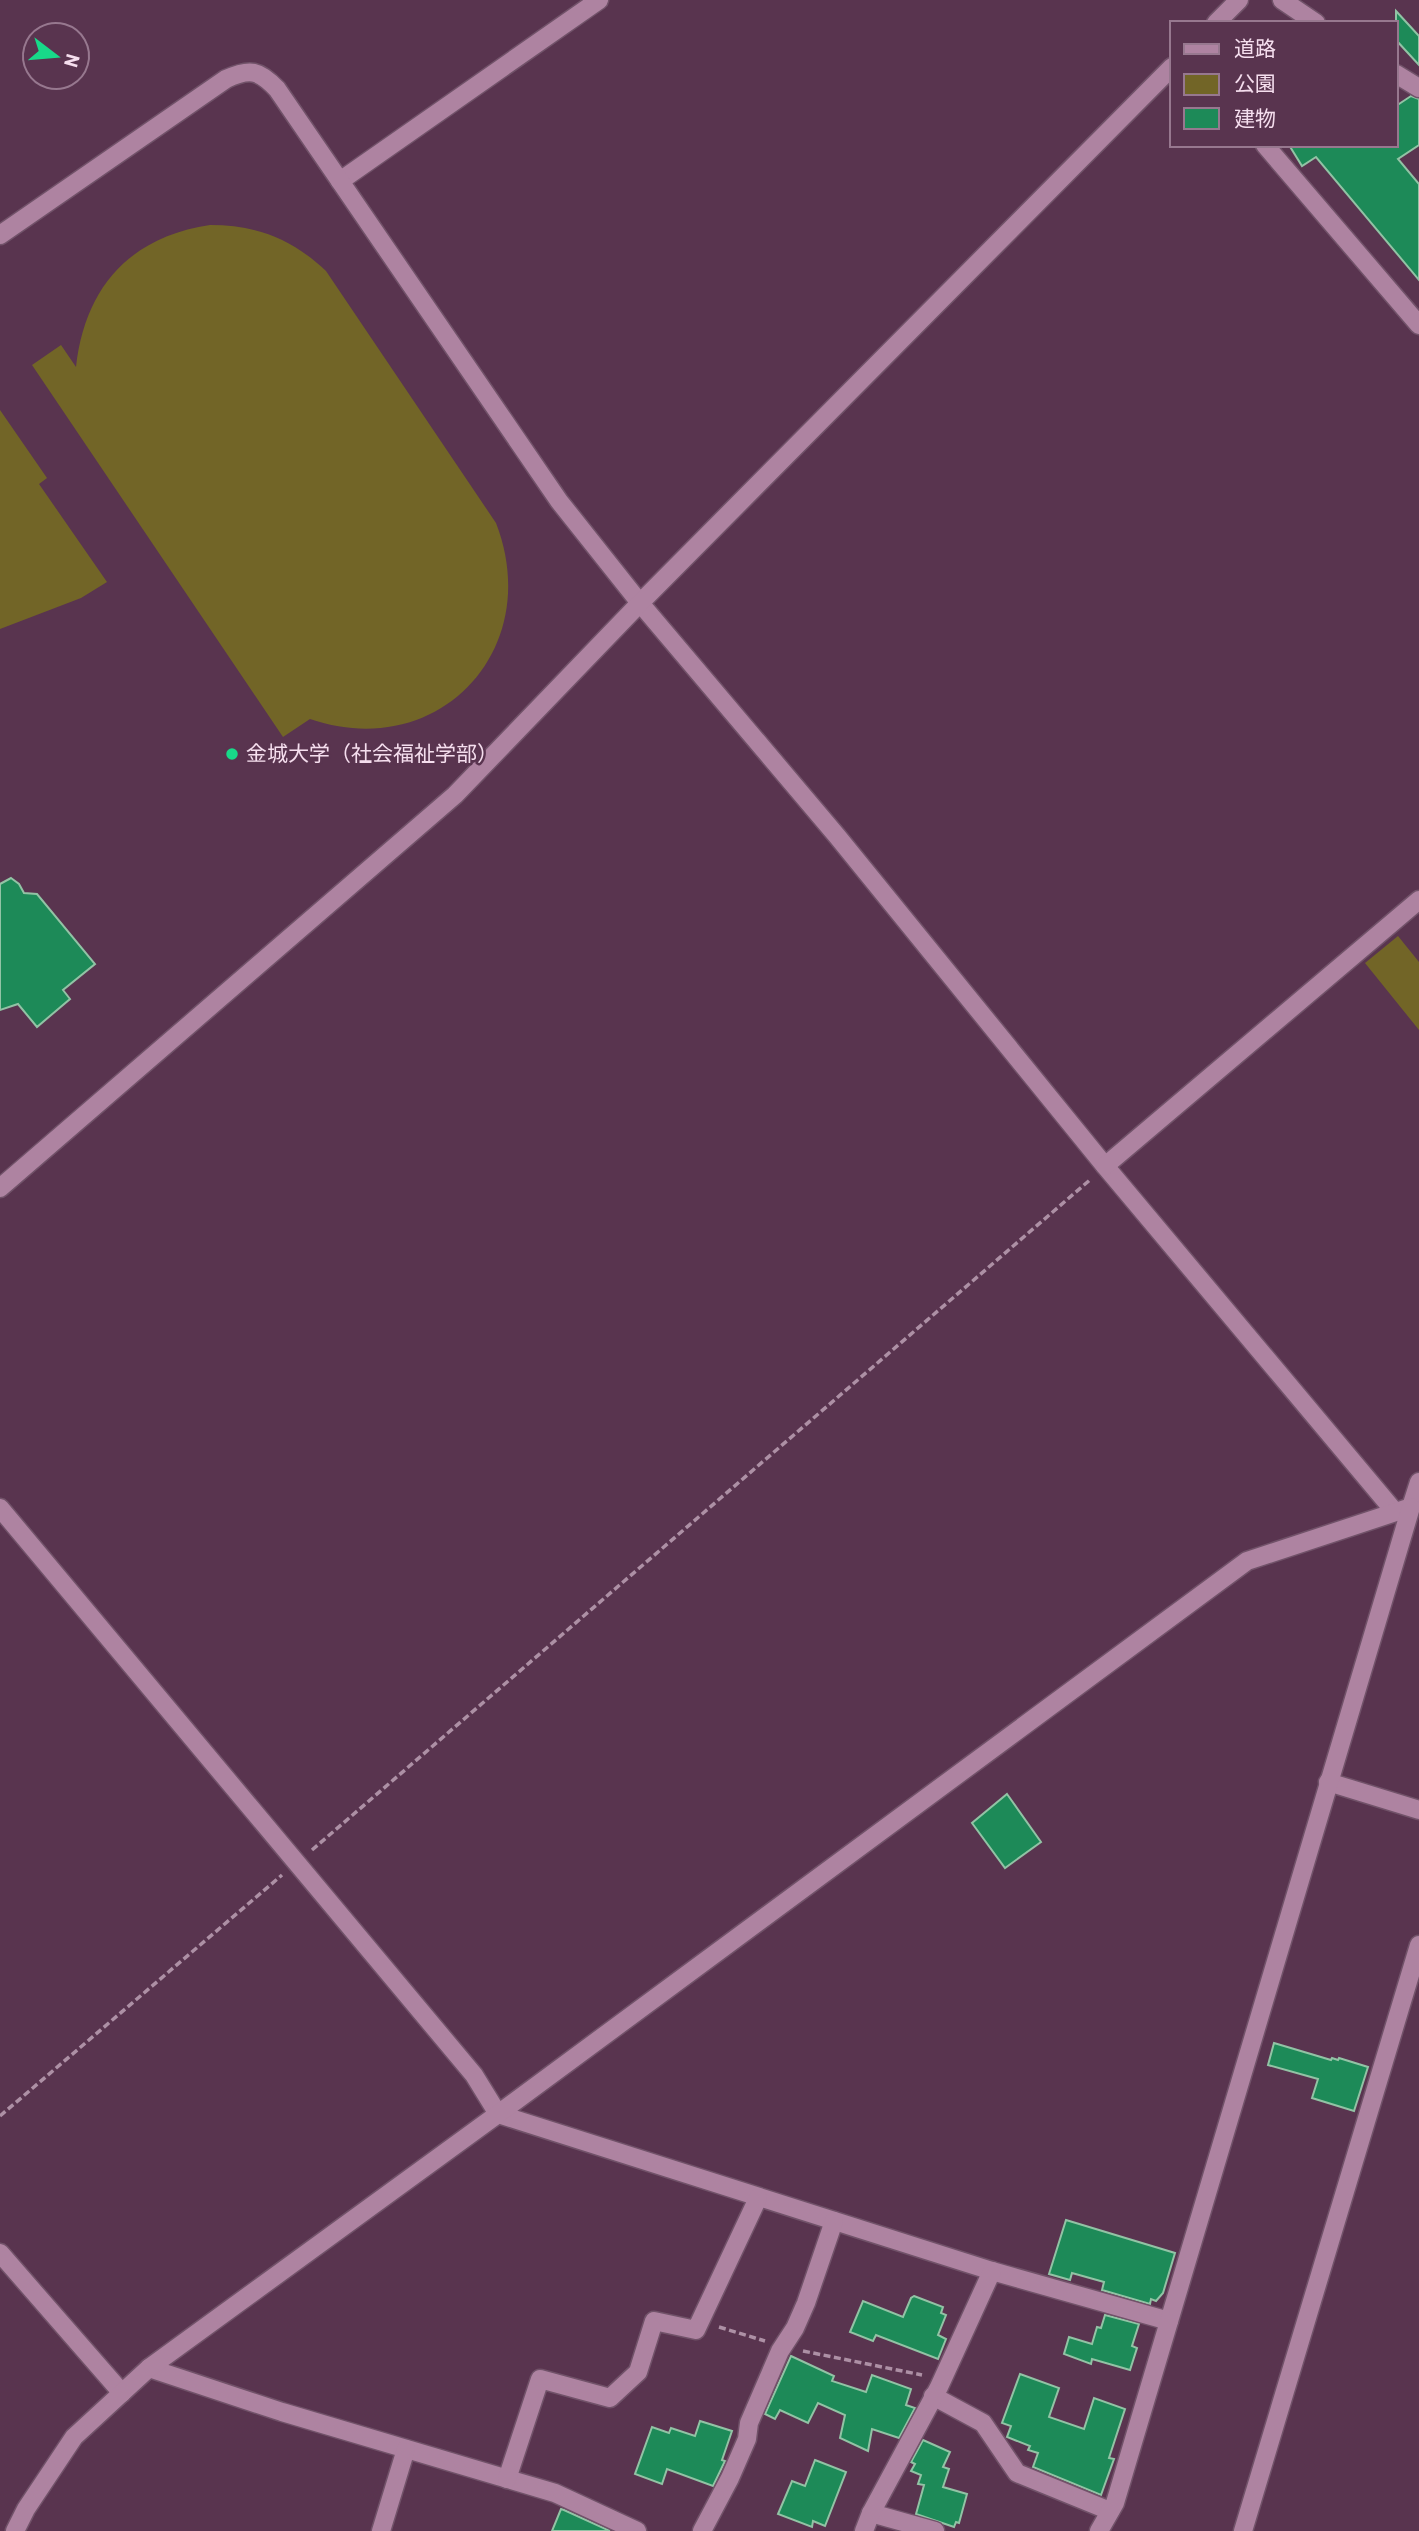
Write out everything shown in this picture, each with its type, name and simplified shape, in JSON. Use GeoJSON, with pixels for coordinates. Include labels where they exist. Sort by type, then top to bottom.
{"type":"FeatureCollection","features":[{"type":"Feature","properties":{"kind":"street"},"geometry":{"type":"LineString","coordinates":[[340,181],[599,0]]}},
{"type":"Feature","properties":{"kind":"street"},"geometry":{"type":"LineString","coordinates":[[1218,21],[1239,0]]}},
{"type":"Feature","properties":{"kind":"street"},"geometry":{"type":"LineString","coordinates":[[1282,0],[1314,21]]}},
{"type":"Feature","properties":{"kind":"street"},"geometry":{"type":"LineString","coordinates":[[0,1188],[455,795],[640,603],[1170,69]]}},
{"type":"Feature","properties":{"kind":"street"},"geometry":{"type":"LineString","coordinates":[[0,235],[226,79],[241,72],[256,72],[266,78],[277,89],[559,501],[640,603],[837,836],[1105,1166],[1403,1510]]}},
{"type":"Feature","properties":{"kind":"street"},"geometry":{"type":"LineString","coordinates":[[1398,75],[1419,88]]}},
{"type":"Feature","properties":{"kind":"street"},"geometry":{"type":"LineString","coordinates":[[1267,147],[1419,325]]}},
{"type":"Feature","properties":{"kind":"street"},"geometry":{"type":"LineString","coordinates":[[1105,1166],[1419,900]]}},
{"type":"Feature","properties":{"kind":"street"},"geometry":{"type":"LineString","coordinates":[[1099,2531],[1115,2503],[1328,1782],[1403,1510],[1419,1482]]}},
{"type":"Feature","properties":{"kind":"street"},"geometry":{"type":"LineString","coordinates":[[0,1508],[474,2075],[498,2114],[992,2271],[1169,2321]]}},
{"type":"Feature","properties":{"kind":"street"},"geometry":{"type":"LineString","coordinates":[[15,2531],[26,2509],[74,2437],[149,2368],[1247,1561],[1403,1510]]}},
{"type":"Feature","properties":{"kind":"street"},"geometry":{"type":"LineString","coordinates":[[1328,1782],[1419,1810]]}},
{"type":"Feature","properties":{"kind":"street"},"geometry":{"type":"LineString","coordinates":[[1242,2531],[1419,1945]]}},
{"type":"Feature","properties":{"kind":"street"},"geometry":{"type":"LineString","coordinates":[[507,2479],[540,2379],[610,2398],[638,2372],[654,2320],[696,2330],[758,2198]]}},
{"type":"Feature","properties":{"kind":"street"},"geometry":{"type":"LineString","coordinates":[[702,2531],[747,2439],[749,2423],[806,2303],[834,2221]]}},
{"type":"Feature","properties":{"kind":"street"},"geometry":{"type":"LineString","coordinates":[[0,2253],[122,2393]]}},
{"type":"Feature","properties":{"kind":"street"},"geometry":{"type":"LineString","coordinates":[[864,2531],[942,2379],[992,2271]]}},
{"type":"Feature","properties":{"kind":"street"},"geometry":{"type":"LineString","coordinates":[[149,2368],[282,2412],[555,2493],[630,2530]]}},
{"type":"Feature","properties":{"kind":"street"},"geometry":{"type":"LineString","coordinates":[[933,2396],[983,2423],[1017,2473],[1110,2511]]}},
{"type":"Feature","properties":{"kind":"street"},"geometry":{"type":"LineString","coordinates":[[381,2531],[406,2449]]}},
{"type":"Feature","properties":{"kind":"street"},"geometry":{"type":"LineString","coordinates":[[871,2513],[935,2531]]}},
{"type":"Feature","properties":{"kind":"path"},"geometry":{"type":"LineString","coordinates":[[0,2116],[1105,1166]]}},
{"type":"Feature","properties":{"kind":"path"},"geometry":{"type":"LineString","coordinates":[[701,2320],[783,2347],[942,2379]]}},
{"type":"Feature","properties":{"kind":"green space"},"geometry":{"type":"Polygon","coordinates":[[[210,225],[243,228],[273,236],[300,250],[326,271],[496,523],[507,569],[506,613],[493,652],[470,685],[438,710],[400,725],[357,728],[310,719],[283,737],[32,365],[61,345],[76,367],[89,313],[116,270],[157,241],[182,231],[210,225]]]}},
{"type":"Feature","properties":{"kind":"green space"},"geometry":{"type":"Polygon","coordinates":[[[0,410],[47,478],[39,484],[107,582],[81,598],[0,629],[0,410]]]}},
{"type":"Feature","properties":{"kind":"green space"},"geometry":{"type":"Polygon","coordinates":[[[1398,936],[1419,962],[1419,1030],[1365,963],[1398,936]]]}},
{"type":"Feature","properties":{"kind":"building"},"geometry":{"type":"Polygon","coordinates":[[[1396,11],[1419,36],[1419,65],[1398,42],[1396,11]]]}},
{"type":"Feature","properties":{"kind":"building"},"geometry":{"type":"Polygon","coordinates":[[[1411,96],[1419,99],[1419,145],[1398,159],[1419,184],[1419,280],[1316,157],[1302,166],[1290,147],[1398,147],[1398,105],[1411,96]]]}},
{"type":"Feature","properties":{"kind":"building"},"geometry":{"type":"Polygon","coordinates":[[[11,878],[19,884],[24,893],[37,894],[95,964],[63,990],[70,999],[37,1027],[18,1004],[0,1010],[0,884],[11,878]]]}},
{"type":"Feature","properties":{"kind":"building"},"geometry":{"type":"Polygon","coordinates":[[[1007,1794],[1041,1842],[1005,1868],[972,1823],[1007,1794]]]}},
{"type":"Feature","properties":{"kind":"building"},"geometry":{"type":"Polygon","coordinates":[[[1274,2043],[1331,2060],[1339,2058],[1368,2067],[1354,2111],[1312,2098],[1318,2079],[1268,2065],[1274,2043]]]}},
{"type":"Feature","properties":{"kind":"building"},"geometry":{"type":"Polygon","coordinates":[[[1066,2220],[1175,2253],[1163,2293],[1156,2301],[1151,2299],[1150,2304],[1102,2290],[1104,2282],[1072,2273],[1070,2280],[1049,2274],[1066,2220]]]}},
{"type":"Feature","properties":{"kind":"building"},"geometry":{"type":"Polygon","coordinates":[[[914,2296],[943,2307],[941,2313],[946,2315],[938,2335],[946,2339],[938,2359],[876,2335],[873,2341],[850,2332],[863,2301],[903,2317],[914,2296]]]}},
{"type":"Feature","properties":{"kind":"building"},"geometry":{"type":"Polygon","coordinates":[[[1105,2315],[1139,2324],[1132,2346],[1137,2348],[1130,2370],[1092,2359],[1091,2364],[1064,2354],[1069,2337],[1092,2344],[1097,2327],[1101,2328],[1105,2315]]]}},
{"type":"Feature","properties":{"kind":"building"},"geometry":{"type":"Polygon","coordinates":[[[791,2356],[834,2376],[832,2381],[866,2392],[872,2375],[911,2389],[906,2405],[915,2408],[899,2438],[872,2429],[868,2451],[840,2438],[845,2415],[818,2403],[808,2423],[780,2410],[775,2419],[765,2414],[791,2356]]]}},
{"type":"Feature","properties":{"kind":"building"},"geometry":{"type":"Polygon","coordinates":[[[1020,2374],[1059,2388],[1049,2417],[1084,2429],[1094,2398],[1125,2409],[1109,2458],[1114,2459],[1101,2495],[1033,2467],[1038,2453],[1028,2450],[1030,2446],[1007,2437],[1011,2426],[1002,2423],[1020,2374]]]}},
{"type":"Feature","properties":{"kind":"building"},"geometry":{"type":"Polygon","coordinates":[[[700,2421],[732,2431],[722,2460],[725,2461],[713,2486],[667,2469],[662,2484],[635,2474],[652,2427],[669,2433],[671,2428],[695,2436],[700,2421]]]}},
{"type":"Feature","properties":{"kind":"building"},"geometry":{"type":"Polygon","coordinates":[[[923,2440],[950,2452],[943,2467],[949,2469],[943,2487],[967,2494],[959,2523],[956,2522],[954,2527],[916,2514],[924,2485],[918,2484],[921,2475],[911,2471],[915,2464],[911,2462],[923,2440]]]}},
{"type":"Feature","properties":{"kind":"building"},"geometry":{"type":"Polygon","coordinates":[[[815,2460],[846,2472],[825,2526],[813,2521],[812,2527],[778,2514],[792,2481],[805,2486],[815,2460]]]}},
{"type":"Feature","properties":{"kind":"building"},"geometry":{"type":"Polygon","coordinates":[[[561,2509],[564,2510],[610,2531],[552,2531],[561,2509]]]}},
{"type":"Feature","properties":{"kind":"place","name":"金城大学（社会福祉学部）"},"geometry":{"type":"Point","coordinates":[232,754]}}]}
